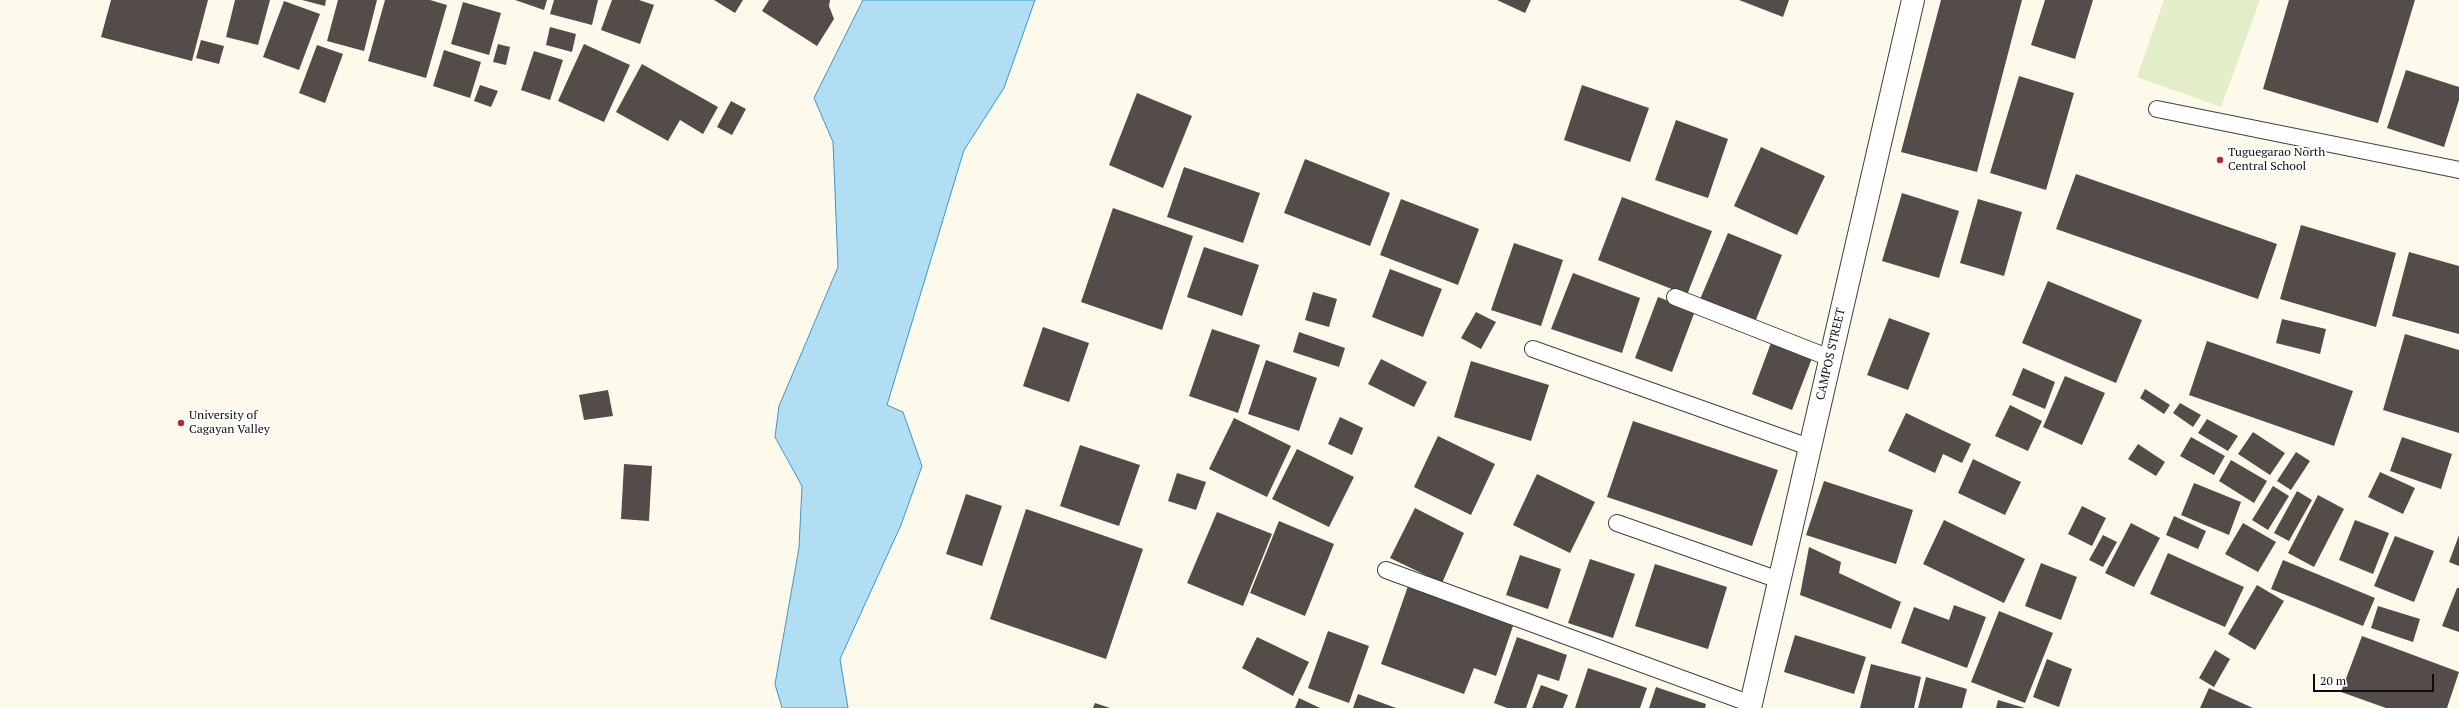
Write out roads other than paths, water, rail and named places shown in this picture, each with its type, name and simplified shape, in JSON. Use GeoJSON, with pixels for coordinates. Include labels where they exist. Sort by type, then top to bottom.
{"type":"FeatureCollection","features":[{"type":"Feature","properties":{"kind":"street","name":"CAMPOS STREET"},"geometry":{"type":"LineString","coordinates":[[1750,706],[1912,0]]}},
{"type":"Feature","properties":{"kind":"lane"},"geometry":{"type":"LineString","coordinates":[[2157,109],[2459,170]]}},
{"type":"Feature","properties":{"kind":"lane"},"geometry":{"type":"LineString","coordinates":[[1675,297],[1830,358]]}},
{"type":"Feature","properties":{"kind":"lane"},"geometry":{"type":"LineString","coordinates":[[1533,349],[1809,447]]}},
{"type":"Feature","properties":{"kind":"lane"},"geometry":{"type":"LineString","coordinates":[[1617,523],[1778,580]]}},
{"type":"Feature","properties":{"kind":"lane"},"geometry":{"type":"LineString","coordinates":[[1386,570],[1750,706]]}},
{"type":"Feature","properties":{"kind":"water"},"geometry":{"type":"Polygon","coordinates":[[[863,0],[1035,0],[1004,88],[964,150],[887,405],[903,412],[922,466],[901,525],[840,659],[848,708],[782,708],[775,684],[799,548],[802,486],[775,437],[779,406],[838,267],[833,142],[814,98],[863,0]]]}},
{"type":"Feature","properties":{"kind":"place","name":"Tuguegarao North Central School"},"geometry":{"type":"Point","coordinates":[2220,160]}},
{"type":"Feature","properties":{"kind":"place","name":"University of Cagayan Valley"},"geometry":{"type":"Point","coordinates":[181,423]}}]}
